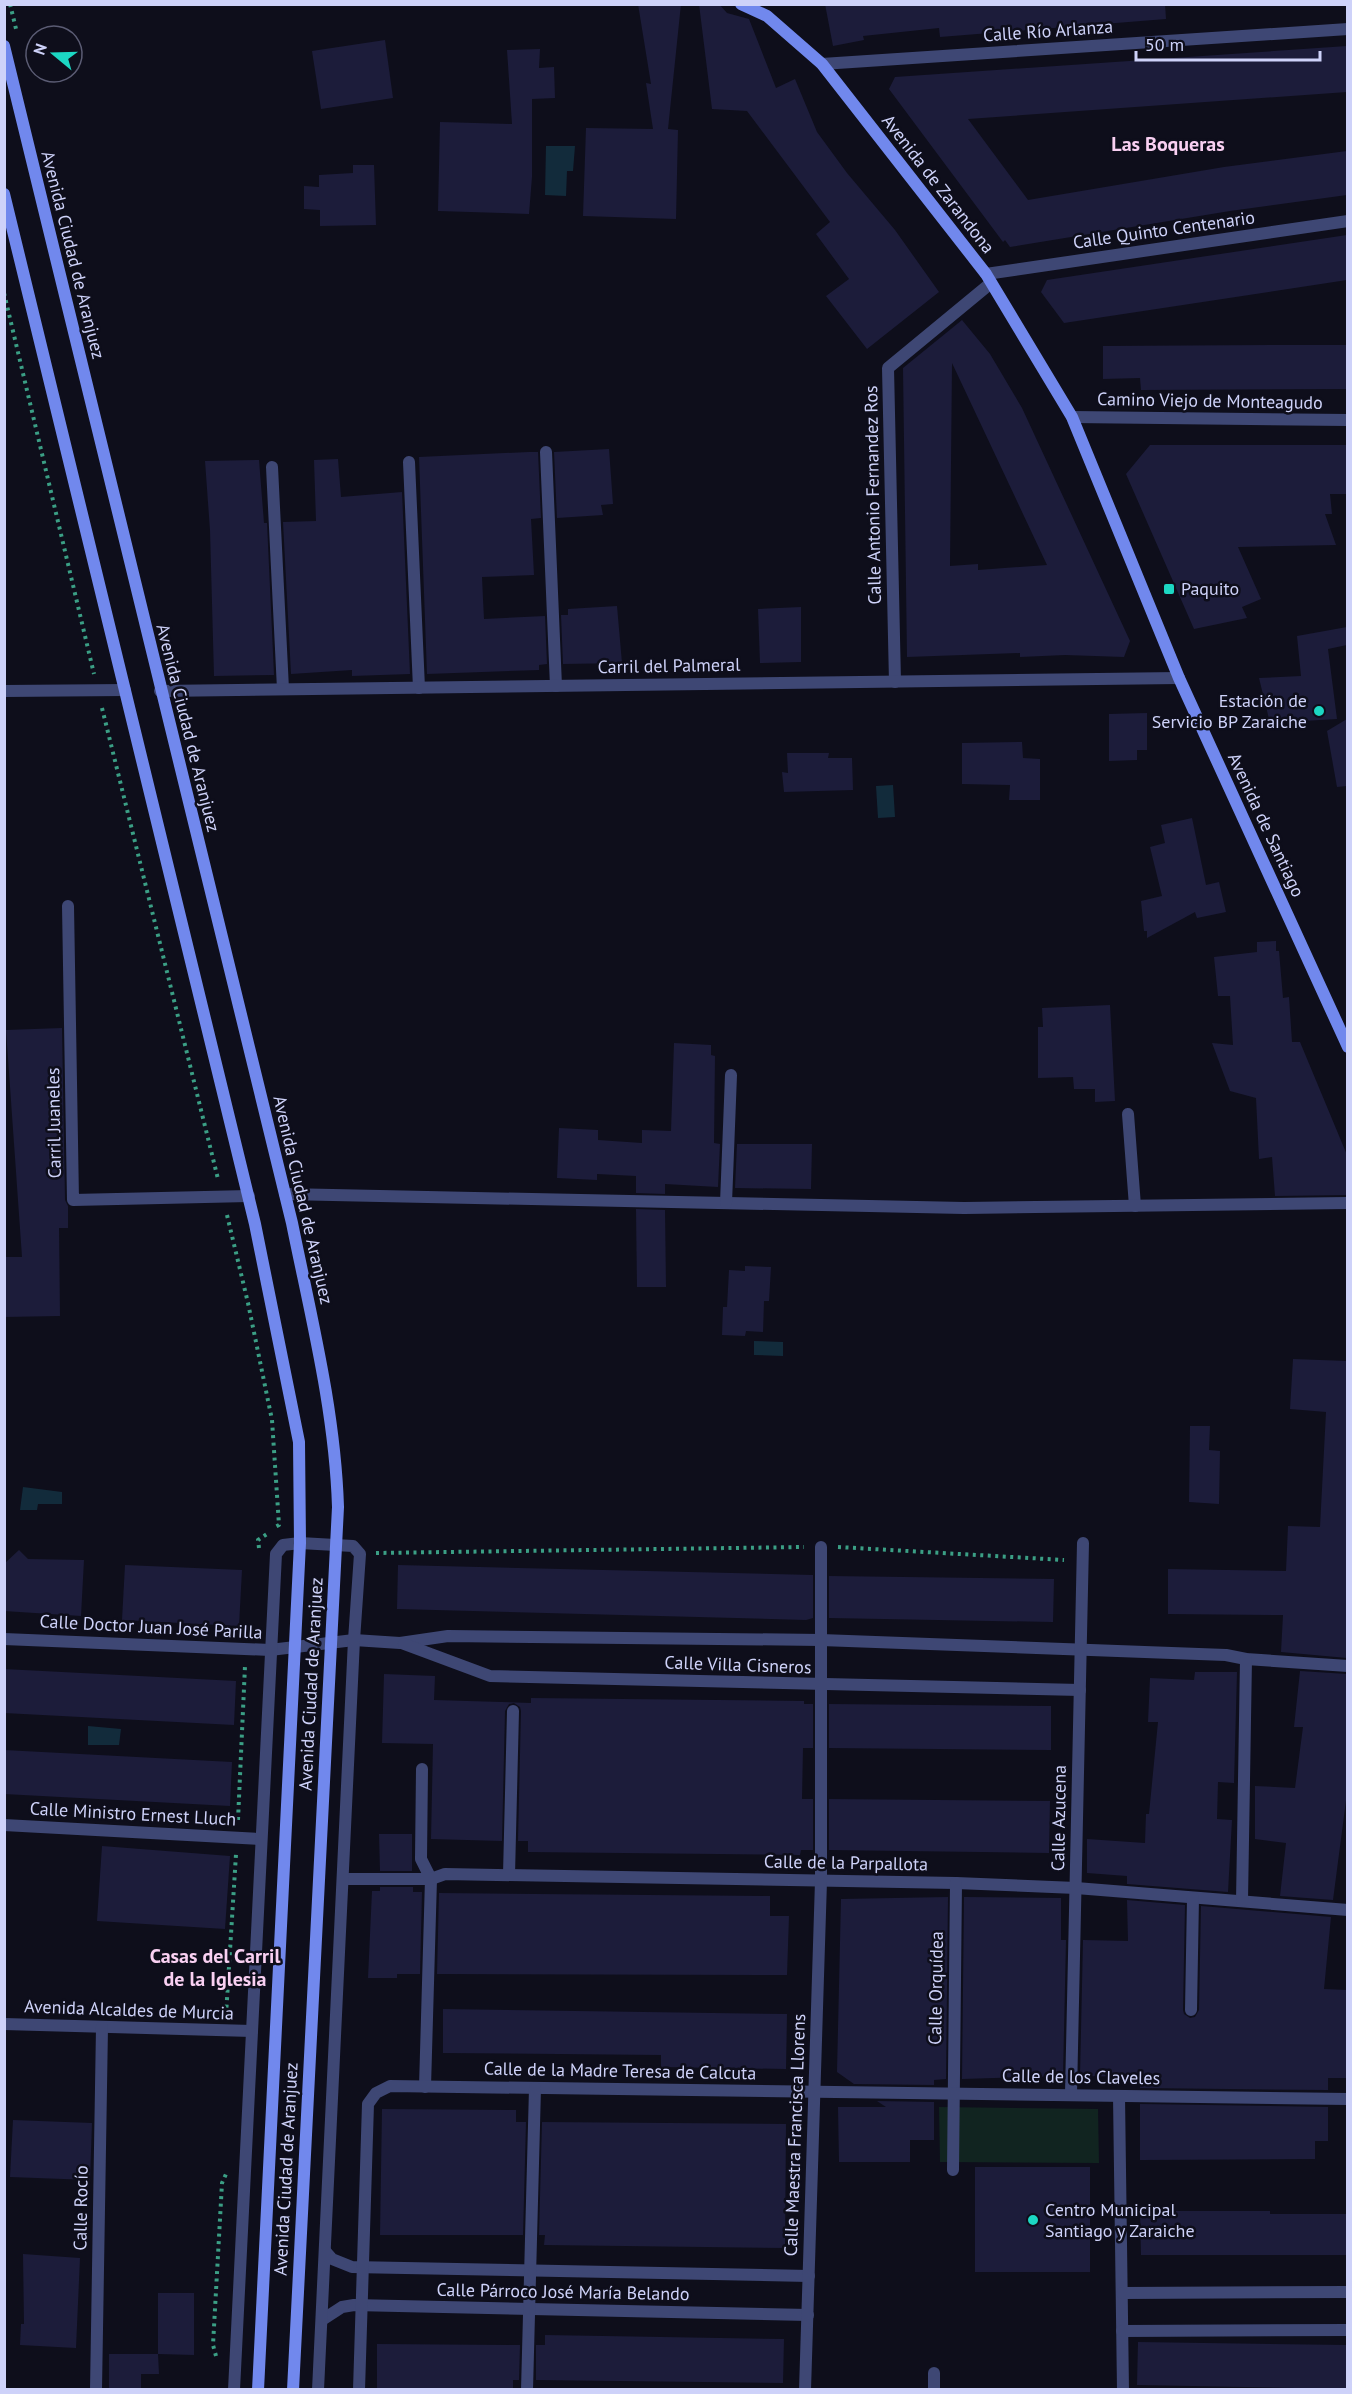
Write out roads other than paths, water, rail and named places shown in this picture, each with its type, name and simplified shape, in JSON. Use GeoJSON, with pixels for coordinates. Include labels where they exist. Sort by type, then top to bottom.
{"type":"FeatureCollection","features":[{"type":"Feature","properties":{"kind":"main road","name":"Avenida de Zarandona"},"geometry":{"type":"LineString","coordinates":[[741,4],[767,16],[822,64],[988,279],[1072,417]]}},
{"type":"Feature","properties":{"kind":"main road","name":"Avenida Ciudad de Aranjuez"},"geometry":{"type":"LineString","coordinates":[[4,46],[160,691],[285,1194],[327,1395],[337,1470],[338,1507],[293,2390]]}},
{"type":"Feature","properties":{"kind":"main road","name":"Avenida Ciudad de Aranjuez"},"geometry":{"type":"LineString","coordinates":[[4,194],[249,1196],[299,1442],[300,1543],[258,2390]]}},
{"type":"Feature","properties":{"kind":"main road","name":"Avenida de Santiago"},"geometry":{"type":"LineString","coordinates":[[1072,417],[1179,678],[1347,1047]]}},
{"type":"Feature","properties":{"kind":"street","name":"Calle Río Arlanza"},"geometry":{"type":"LineString","coordinates":[[822,64],[1347,29]]}},
{"type":"Feature","properties":{"kind":"street","name":"Calle Quinto Centenario"},"geometry":{"type":"LineString","coordinates":[[988,279],[1347,220]]}},
{"type":"Feature","properties":{"kind":"street","name":"Calle Antonio Fernandez Ros"},"geometry":{"type":"LineString","coordinates":[[895,682],[888,368],[988,279]]}},
{"type":"Feature","properties":{"kind":"street","name":"Camino Viejo de Monteagudo"},"geometry":{"type":"LineString","coordinates":[[1072,417],[1347,420]]}},
{"type":"Feature","properties":{"kind":"street"},"geometry":{"type":"LineString","coordinates":[[546,452],[556,686]]}},
{"type":"Feature","properties":{"kind":"street"},"geometry":{"type":"LineString","coordinates":[[409,462],[419,688]]}},
{"type":"Feature","properties":{"kind":"street"},"geometry":{"type":"LineString","coordinates":[[272,467],[283,689]]}},
{"type":"Feature","properties":{"kind":"street","name":"Carril del Palmeral"},"geometry":{"type":"LineString","coordinates":[[160,691],[1179,678]]}},
{"type":"Feature","properties":{"kind":"street"},"geometry":{"type":"LineString","coordinates":[[4,691],[125,690]]}},
{"type":"Feature","properties":{"kind":"street","name":"Carril Juaneles"},"geometry":{"type":"LineString","coordinates":[[68,906],[74,1200],[249,1196]]}},
{"type":"Feature","properties":{"kind":"street"},"geometry":{"type":"LineString","coordinates":[[726,1203],[730,1075]]}},
{"type":"Feature","properties":{"kind":"street"},"geometry":{"type":"LineString","coordinates":[[1128,1114],[1135,1206]]}},
{"type":"Feature","properties":{"kind":"street"},"geometry":{"type":"LineString","coordinates":[[285,1194],[964,1208],[1347,1203]]}},
{"type":"Feature","properties":{"kind":"street"},"geometry":{"type":"LineString","coordinates":[[234,2390],[276,1554],[283,1545],[335,1543],[353,1546],[360,1554],[318,2390]]}},
{"type":"Feature","properties":{"kind":"street","name":"Calle Azucena"},"geometry":{"type":"LineString","coordinates":[[1071,2094],[1083,1543]]}},
{"type":"Feature","properties":{"kind":"street","name":"Calle Maestra Francisca Llorens"},"geometry":{"type":"LineString","coordinates":[[805,2390],[820,1881],[821,1546]]}},
{"type":"Feature","properties":{"kind":"street","name":"Calle Villa Cisneros"},"geometry":{"type":"LineString","coordinates":[[295,1647],[354,1640],[400,1642],[448,1636],[821,1640],[1226,1655],[1246,1659],[1347,1666]]}},
{"type":"Feature","properties":{"kind":"street","name":"Calle Doctor Juan José Parilla"},"geometry":{"type":"LineString","coordinates":[[4,1639],[270,1650],[295,1647]]}},
{"type":"Feature","properties":{"kind":"street","name":"Calle Villa Cisneros"},"geometry":{"type":"LineString","coordinates":[[400,1642],[490,1676],[1080,1690]]}},
{"type":"Feature","properties":{"kind":"street"},"geometry":{"type":"LineString","coordinates":[[1242,1901],[1246,1659]]}},
{"type":"Feature","properties":{"kind":"street"},"geometry":{"type":"LineString","coordinates":[[509,1875],[513,1712]]}},
{"type":"Feature","properties":{"kind":"street"},"geometry":{"type":"LineString","coordinates":[[422,1769],[421,1859],[432,1879],[425,2087]]}},
{"type":"Feature","properties":{"kind":"street","name":"Calle Ministro Ernest Lluch"},"geometry":{"type":"LineString","coordinates":[[4,1825],[260,1839]]}},
{"type":"Feature","properties":{"kind":"street","name":"Calle de la Parpallota"},"geometry":{"type":"LineString","coordinates":[[344,1879],[432,1879],[445,1874],[956,1883],[1076,1888],[1347,1910]]}},
{"type":"Feature","properties":{"kind":"street","name":"Calle Orquídea"},"geometry":{"type":"LineString","coordinates":[[953,2170],[952,2092],[956,1883]]}},
{"type":"Feature","properties":{"kind":"street"},"geometry":{"type":"LineString","coordinates":[[1191,2010],[1193,1898]]}},
{"type":"Feature","properties":{"kind":"street","name":"Avenida Alcaldes de Murcia"},"geometry":{"type":"LineString","coordinates":[[4,2025],[252,2031]]}},
{"type":"Feature","properties":{"kind":"street","name":"Calle Rocío"},"geometry":{"type":"LineString","coordinates":[[96,2390],[102,2027]]}},
{"type":"Feature","properties":{"kind":"street","name":"Calle de la Madre Teresa de Calcuta"},"geometry":{"type":"LineString","coordinates":[[359,2390],[368,2104],[376,2093],[390,2086],[814,2092]]}},
{"type":"Feature","properties":{"kind":"street"},"geometry":{"type":"LineString","coordinates":[[527,2390],[535,2088]]}},
{"type":"Feature","properties":{"kind":"street","name":"Calle de los Claveles"},"geometry":{"type":"LineString","coordinates":[[814,2092],[952,2092],[1347,2099]]}},
{"type":"Feature","properties":{"kind":"street"},"geometry":{"type":"LineString","coordinates":[[1119,2096],[1123,2390]]}},
{"type":"Feature","properties":{"kind":"street","name":"Calle Párroco José María Belando"},"geometry":{"type":"LineString","coordinates":[[325,2251],[342,2264],[363,2267],[809,2276]]}},
{"type":"Feature","properties":{"kind":"street"},"geometry":{"type":"LineString","coordinates":[[1122,2293],[1347,2292]]}},
{"type":"Feature","properties":{"kind":"street","name":"Calle Párroco José María Belando"},"geometry":{"type":"LineString","coordinates":[[322,2320],[342,2307],[362,2305],[808,2315]]}},
{"type":"Feature","properties":{"kind":"street"},"geometry":{"type":"LineString","coordinates":[[1122,2331],[1347,2330]]}},
{"type":"Feature","properties":{"kind":"street"},"geometry":{"type":"LineString","coordinates":[[934,2373],[934,2390]]}},
{"type":"Feature","properties":{"kind":"water"},"geometry":{"type":"Polygon","coordinates":[[[546,146],[575,146],[573,171],[567,171],[566,196],[545,195],[546,146]]]}},
{"type":"Feature","properties":{"kind":"water"},"geometry":{"type":"Polygon","coordinates":[[[893,785],[895,817],[878,818],[876,786],[893,785]]]}},
{"type":"Feature","properties":{"kind":"water"},"geometry":{"type":"Polygon","coordinates":[[[754,1341],[783,1342],[783,1356],[754,1355],[754,1341]]]}},
{"type":"Feature","properties":{"kind":"water"},"geometry":{"type":"Polygon","coordinates":[[[23,1487],[62,1492],[62,1504],[38,1504],[37,1510],[20,1510],[23,1487]]]}},
{"type":"Feature","properties":{"kind":"water"},"geometry":{"type":"Polygon","coordinates":[[[88,1726],[121,1729],[119,1745],[88,1745],[88,1726]]]}},
{"type":"Feature","properties":{"kind":"place","name":"Paquito"},"geometry":{"type":"Point","coordinates":[1169,589]}},
{"type":"Feature","properties":{"kind":"place","name":"Estación de Servicio BP Zaraiche"},"geometry":{"type":"Point","coordinates":[1319,711]}},
{"type":"Feature","properties":{"kind":"place","name":"Centro Municipal Santiago y Zaraiche"},"geometry":{"type":"Point","coordinates":[1033,2220]}},
{"type":"Feature","properties":{"kind":"district","name":"Las Boqueras"},"geometry":{"type":"Point","coordinates":[1168,144]}},
{"type":"Feature","properties":{"kind":"district","name":"Casas del Carril de la Iglesia"},"geometry":{"type":"Point","coordinates":[215,1968]}}]}
